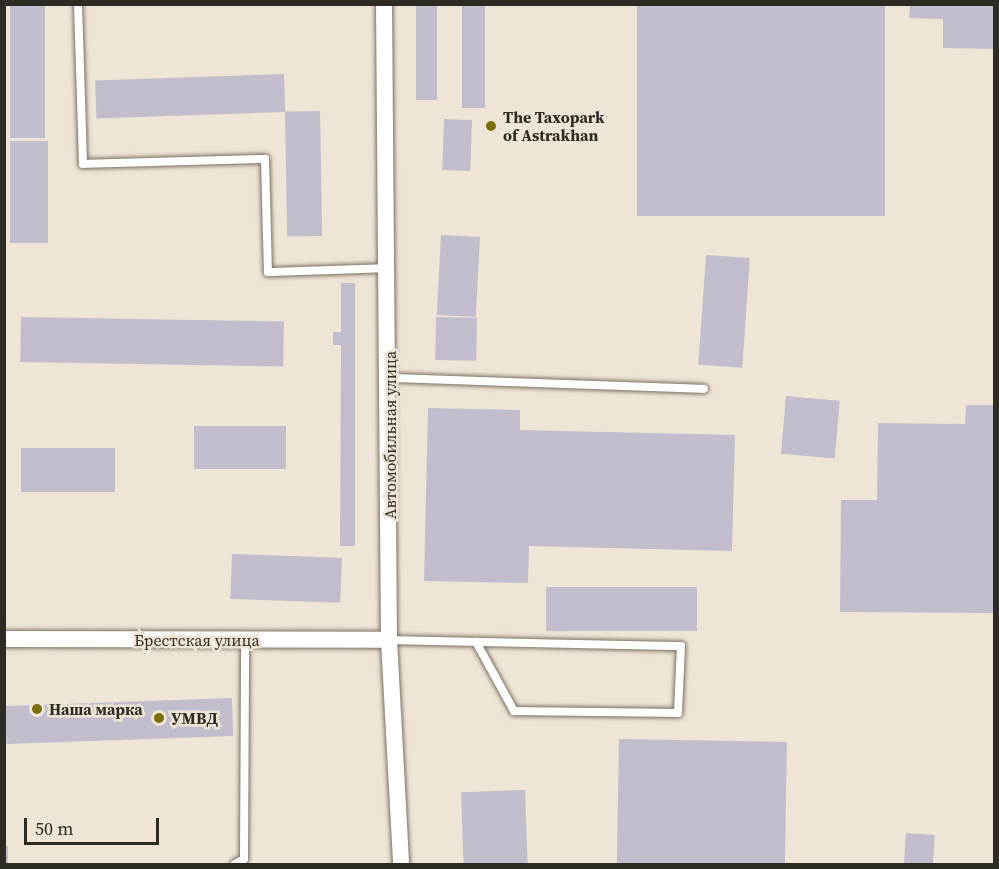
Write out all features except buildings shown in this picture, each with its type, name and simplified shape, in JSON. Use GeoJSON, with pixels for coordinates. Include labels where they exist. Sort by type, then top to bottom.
{"type":"FeatureCollection","features":[{"type":"Feature","properties":{"kind":"street","name":"Автомобильная улица"},"geometry":{"type":"LineString","coordinates":[[384,4],[391,378],[389,640],[401,864]]}},
{"type":"Feature","properties":{"kind":"street","name":"Брестская улица"},"geometry":{"type":"LineString","coordinates":[[4,639],[389,640]]}},
{"type":"Feature","properties":{"kind":"lane"},"geometry":{"type":"LineString","coordinates":[[78,4],[83,164],[265,159],[268,272],[388,268]]}},
{"type":"Feature","properties":{"kind":"lane"},"geometry":{"type":"LineString","coordinates":[[391,378],[704,389]]}},
{"type":"Feature","properties":{"kind":"lane"},"geometry":{"type":"LineString","coordinates":[[235,864],[244,859],[245,640]]}},
{"type":"Feature","properties":{"kind":"lane"},"geometry":{"type":"LineString","coordinates":[[389,640],[681,646],[678,713],[514,711],[476,642]]}},
{"type":"Feature","properties":{"kind":"place","name":"The Taxopark of Astrakhan"},"geometry":{"type":"Point","coordinates":[491,126]}},
{"type":"Feature","properties":{"kind":"place","name":"Наша марка"},"geometry":{"type":"Point","coordinates":[37,709]}},
{"type":"Feature","properties":{"kind":"place","name":"УМВД"},"geometry":{"type":"Point","coordinates":[159,718]}}]}
